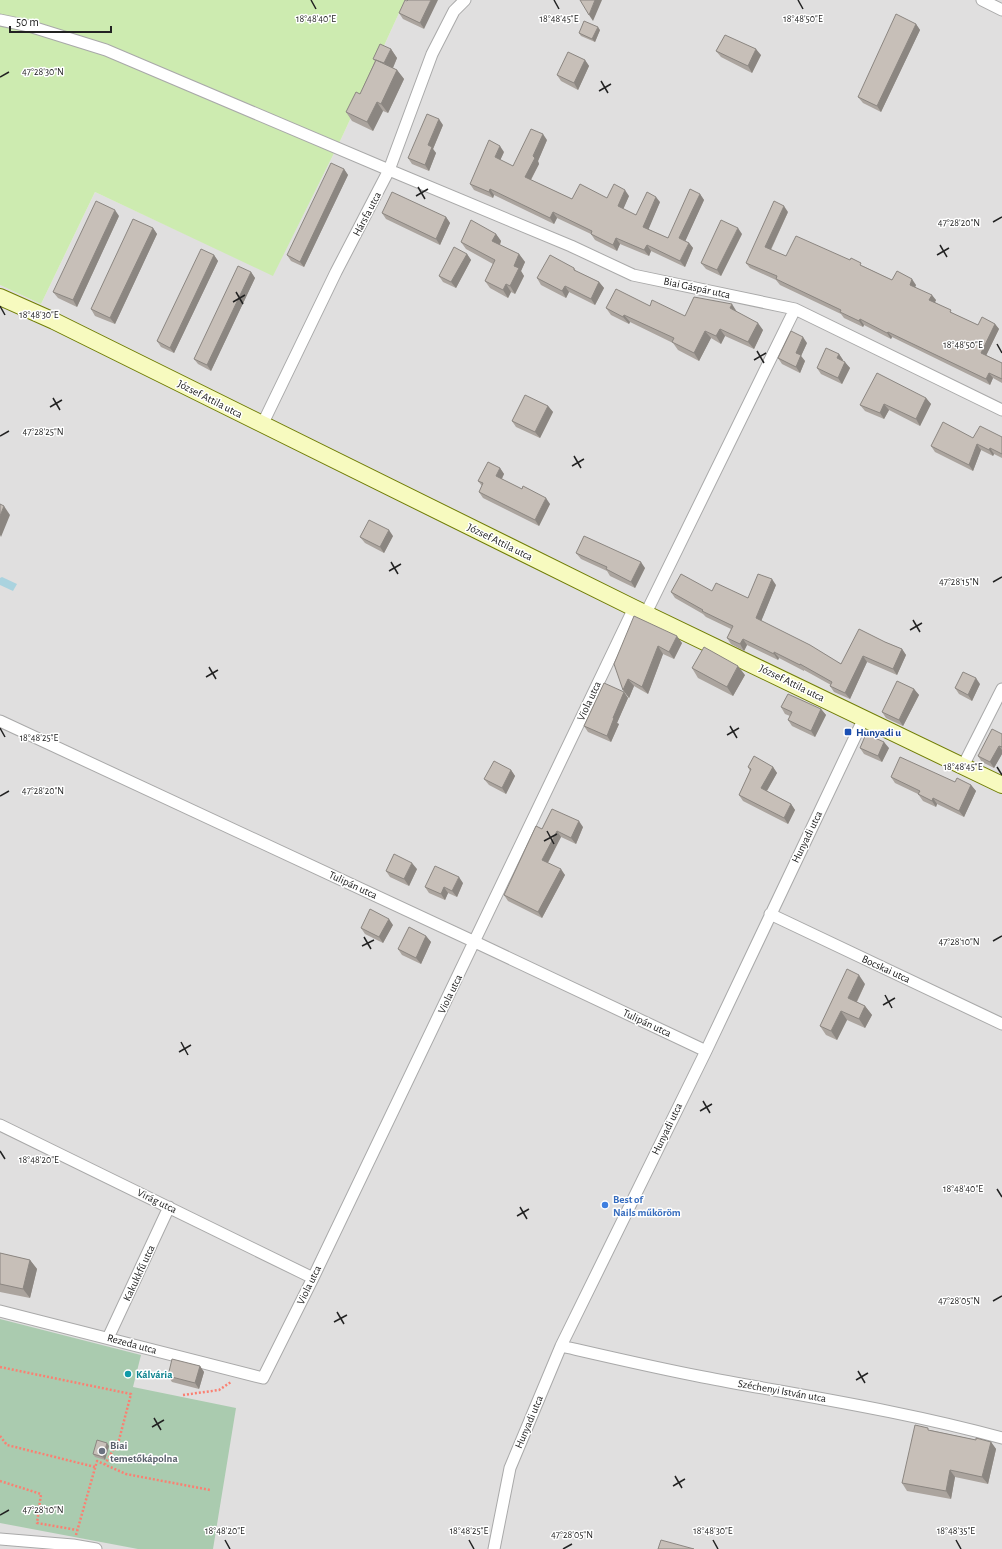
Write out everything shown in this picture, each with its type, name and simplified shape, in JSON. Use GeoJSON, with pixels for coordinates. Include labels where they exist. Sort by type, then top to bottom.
{"type":"FeatureCollection","features":[{"type":"Feature","properties":{"kind":"street","name":"Hársfa utca"},"geometry":{"type":"LineString","coordinates":[[262,425],[336,272],[389,170],[432,54],[454,11],[465,0]]}},
{"type":"Feature","properties":{"kind":"street"},"geometry":{"type":"LineString","coordinates":[[982,0],[1002,10]]}},
{"type":"Feature","properties":{"kind":"street","name":"Biai Gáspár utca"},"geometry":{"type":"LineString","coordinates":[[0,20],[29,26],[106,50],[571,246],[633,275],[795,309],[1002,410]]}},
{"type":"Feature","properties":{"kind":"street","name":"József Attila utca"},"geometry":{"type":"LineString","coordinates":[[0,297],[54,321],[640,611],[1002,785]]}},
{"type":"Feature","properties":{"kind":"street","name":"Viola utca"},"geometry":{"type":"LineString","coordinates":[[263,1378],[313,1278],[475,942],[640,611],[795,309]]}},
{"type":"Feature","properties":{"kind":"street"},"geometry":{"type":"LineString","coordinates":[[963,766],[1002,688]]}},
{"type":"Feature","properties":{"kind":"street","name":"Hunyadi utca"},"geometry":{"type":"LineString","coordinates":[[494,1549],[510,1468],[561,1346],[706,1051],[864,718]]}},
{"type":"Feature","properties":{"kind":"street","name":"Tulipán utca"},"geometry":{"type":"LineString","coordinates":[[0,721],[706,1051]]}},
{"type":"Feature","properties":{"kind":"street","name":"Bocskai utca"},"geometry":{"type":"LineString","coordinates":[[770,914],[1002,1024]]}},
{"type":"Feature","properties":{"kind":"street","name":"Virág utca"},"geometry":{"type":"LineString","coordinates":[[0,1125],[313,1278]]}},
{"type":"Feature","properties":{"kind":"street","name":"Kakukkfű utca"},"geometry":{"type":"LineString","coordinates":[[108,1338],[169,1207]]}},
{"type":"Feature","properties":{"kind":"street","name":"Rezeda utca"},"geometry":{"type":"LineString","coordinates":[[0,1311],[263,1378]]}},
{"type":"Feature","properties":{"kind":"street","name":"Széchenyi István utca"},"geometry":{"type":"LineString","coordinates":[[561,1346],[702,1377],[842,1402],[964,1428],[1002,1438]]}},
{"type":"Feature","properties":{"kind":"street"},"geometry":{"type":"LineString","coordinates":[[0,1539],[74,1545],[96,1549]]}},
{"type":"Feature","properties":{"kind":"path"},"geometry":{"type":"LineString","coordinates":[[0,1367],[131,1394],[119,1440],[105,1464]]}},
{"type":"Feature","properties":{"kind":"path"},"geometry":{"type":"LineString","coordinates":[[183,1394],[219,1390],[243,1373]]}},
{"type":"Feature","properties":{"kind":"path"},"geometry":{"type":"LineString","coordinates":[[0,1436],[7,1445],[95,1467]]}},
{"type":"Feature","properties":{"kind":"path"},"geometry":{"type":"LineString","coordinates":[[74,1545],[97,1461],[126,1474],[210,1490]]}},
{"type":"Feature","properties":{"kind":"path"},"geometry":{"type":"LineString","coordinates":[[0,1481],[41,1494],[37,1523],[77,1530]]}},
{"type":"Feature","properties":{"kind":"shaded area"},"geometry":{"type":"Polygon","coordinates":[[[405,0],[1002,0],[1002,1549],[0,1549],[0,285],[41,304],[95,192],[273,275],[342,137],[405,0]]]}},
{"type":"Feature","properties":{"kind":"green space"},"geometry":{"type":"Polygon","coordinates":[[[0,0],[405,0],[342,137],[273,276],[95,192],[41,304],[0,285],[0,0]]]}},
{"type":"Feature","properties":{"kind":"green space"},"geometry":{"type":"Polygon","coordinates":[[[0,1319],[141,1355],[133,1387],[236,1408],[213,1549],[138,1549],[0,1523],[0,1319]]]}},
{"type":"Feature","properties":{"kind":"water"},"geometry":{"type":"Polygon","coordinates":[[[2,577],[17,584],[13,591],[0,585],[0,578],[2,577]]]}},
{"type":"Feature","properties":{"kind":"building"},"geometry":{"type":"Polygon","coordinates":[[[405,0],[431,0],[420,23],[399,13],[405,0]]]}},
{"type":"Feature","properties":{"kind":"building"},"geometry":{"type":"Polygon","coordinates":[[[580,0],[595,0],[589,15],[580,0]]]}},
{"type":"Feature","properties":{"kind":"building"},"geometry":{"type":"Polygon","coordinates":[[[896,14],[916,24],[877,106],[858,97],[896,14]]]}},
{"type":"Feature","properties":{"kind":"building"},"geometry":{"type":"Polygon","coordinates":[[[584,21],[598,27],[592,39],[579,33],[584,21]]]}},
{"type":"Feature","properties":{"kind":"building"},"geometry":{"type":"Polygon","coordinates":[[[725,35],[756,49],[748,66],[716,51],[725,35]]]}},
{"type":"Feature","properties":{"kind":"building"},"geometry":{"type":"Polygon","coordinates":[[[380,44],[391,49],[384,63],[373,59],[380,44]]]}},
{"type":"Feature","properties":{"kind":"building"},"geometry":{"type":"Polygon","coordinates":[[[568,52],[585,60],[574,83],[557,75],[568,52]]]}},
{"type":"Feature","properties":{"kind":"building"},"geometry":{"type":"Polygon","coordinates":[[[376,60],[397,70],[381,104],[377,102],[367,122],[346,112],[356,92],[360,94],[376,60]]]}},
{"type":"Feature","properties":{"kind":"building"},"geometry":{"type":"Polygon","coordinates":[[[427,114],[439,119],[428,145],[432,147],[425,165],[408,158],[427,114]]]}},
{"type":"Feature","properties":{"kind":"building"},"geometry":{"type":"Polygon","coordinates":[[[531,129],[543,134],[533,156],[535,158],[525,177],[572,199],[580,184],[607,198],[614,184],[625,190],[618,206],[636,215],[647,192],[656,197],[643,227],[668,238],[690,189],[700,194],[679,238],[689,243],[680,261],[647,245],[644,250],[616,238],[613,245],[591,234],[592,231],[553,212],[550,218],[490,189],[489,192],[470,184],[489,140],[500,146],[495,157],[513,166],[531,129]]]}},
{"type":"Feature","properties":{"kind":"building"},"geometry":{"type":"Polygon","coordinates":[[[331,163],[344,169],[300,262],[287,255],[331,163]]]}},
{"type":"Feature","properties":{"kind":"building"},"geometry":{"type":"Polygon","coordinates":[[[392,192],[446,217],[436,239],[382,213],[392,192]]]}},
{"type":"Feature","properties":{"kind":"building"},"geometry":{"type":"Polygon","coordinates":[[[96,201],[115,210],[73,300],[53,292],[96,201]]]}},
{"type":"Feature","properties":{"kind":"building"},"geometry":{"type":"Polygon","coordinates":[[[774,201],[784,206],[765,247],[786,256],[796,236],[850,260],[851,258],[861,263],[860,265],[892,280],[897,271],[912,279],[910,285],[932,295],[929,300],[951,310],[950,312],[978,325],[982,317],[995,324],[981,353],[1002,363],[1002,379],[989,373],[986,379],[860,319],[859,321],[840,312],[841,310],[776,279],[777,276],[746,263],[774,201]]]}},
{"type":"Feature","properties":{"kind":"building"},"geometry":{"type":"Polygon","coordinates":[[[133,219],[153,228],[110,318],[91,309],[133,219]]]}},
{"type":"Feature","properties":{"kind":"building"},"geometry":{"type":"Polygon","coordinates":[[[471,220],[496,234],[492,241],[519,254],[514,266],[519,268],[510,286],[506,284],[503,290],[485,281],[495,260],[461,242],[471,220]]]}},
{"type":"Feature","properties":{"kind":"building"},"geometry":{"type":"Polygon","coordinates":[[[721,220],[738,228],[717,270],[701,263],[721,220]]]}},
{"type":"Feature","properties":{"kind":"building"},"geometry":{"type":"Polygon","coordinates":[[[454,247],[467,254],[451,282],[439,276],[454,247]]]}},
{"type":"Feature","properties":{"kind":"building"},"geometry":{"type":"Polygon","coordinates":[[[201,249],[214,255],[170,348],[157,341],[201,249]]]}},
{"type":"Feature","properties":{"kind":"building"},"geometry":{"type":"Polygon","coordinates":[[[550,255],[574,268],[574,270],[599,282],[591,299],[565,286],[562,291],[537,278],[550,255]]]}},
{"type":"Feature","properties":{"kind":"building"},"geometry":{"type":"Polygon","coordinates":[[[238,266],[251,272],[207,365],[194,359],[238,266]]]}},
{"type":"Feature","properties":{"kind":"building"},"geometry":{"type":"Polygon","coordinates":[[[616,289],[650,306],[652,300],[685,316],[694,297],[732,304],[730,308],[758,323],[748,342],[720,329],[716,336],[705,331],[694,353],[672,342],[674,338],[624,315],[623,317],[606,308],[616,289]]]}},
{"type":"Feature","properties":{"kind":"building"},"geometry":{"type":"Polygon","coordinates":[[[791,331],[803,337],[796,353],[801,355],[796,367],[778,358],[791,331]]]}},
{"type":"Feature","properties":{"kind":"building"},"geometry":{"type":"Polygon","coordinates":[[[826,348],[839,354],[837,358],[845,362],[838,378],[817,368],[826,348]]]}},
{"type":"Feature","properties":{"kind":"building"},"geometry":{"type":"Polygon","coordinates":[[[877,373],[926,398],[916,419],[884,404],[880,413],[860,405],[877,373]]]}},
{"type":"Feature","properties":{"kind":"building"},"geometry":{"type":"Polygon","coordinates":[[[525,395],[548,406],[535,432],[512,421],[525,395]]]}},
{"type":"Feature","properties":{"kind":"building"},"geometry":{"type":"Polygon","coordinates":[[[943,422],[973,438],[980,426],[1002,437],[1002,454],[977,444],[969,465],[931,446],[943,422]]]}},
{"type":"Feature","properties":{"kind":"building"},"geometry":{"type":"Polygon","coordinates":[[[488,462],[500,468],[496,476],[522,489],[523,486],[546,498],[535,520],[479,492],[483,483],[478,481],[488,462]]]}},
{"type":"Feature","properties":{"kind":"building"},"geometry":{"type":"Polygon","coordinates":[[[0,504],[4,506],[0,516],[0,504]]]}},
{"type":"Feature","properties":{"kind":"building"},"geometry":{"type":"Polygon","coordinates":[[[369,520],[389,530],[380,547],[360,537],[369,520]]]}},
{"type":"Feature","properties":{"kind":"building"},"geometry":{"type":"Polygon","coordinates":[[[584,536],[641,562],[631,582],[606,569],[607,567],[576,553],[584,536]]]}},
{"type":"Feature","properties":{"kind":"building"},"geometry":{"type":"Polygon","coordinates":[[[681,574],[712,591],[716,583],[748,598],[758,574],[772,579],[756,618],[810,645],[841,664],[859,629],[902,649],[893,669],[863,656],[845,693],[830,686],[832,682],[800,664],[774,652],[774,654],[743,639],[740,644],[727,638],[733,626],[702,611],[703,610],[671,592],[681,574]]]}},
{"type":"Feature","properties":{"kind":"building"},"geometry":{"type":"Polygon","coordinates":[[[634,616],[677,636],[669,652],[658,646],[642,687],[628,679],[623,690],[614,664],[634,616]]]}},
{"type":"Feature","properties":{"kind":"building"},"geometry":{"type":"Polygon","coordinates":[[[704,647],[738,666],[727,687],[692,668],[704,647]]]}},
{"type":"Feature","properties":{"kind":"building"},"geometry":{"type":"Polygon","coordinates":[[[963,672],[976,678],[968,695],[955,688],[963,672]]]}},
{"type":"Feature","properties":{"kind":"building"},"geometry":{"type":"Polygon","coordinates":[[[897,681],[914,689],[899,720],[882,712],[897,681]]]}},
{"type":"Feature","properties":{"kind":"building"},"geometry":{"type":"Polygon","coordinates":[[[604,683],[624,692],[607,736],[584,726],[604,683]]]}},
{"type":"Feature","properties":{"kind":"building"},"geometry":{"type":"Polygon","coordinates":[[[788,694],[821,709],[811,731],[788,720],[792,712],[781,707],[788,694]]]}},
{"type":"Feature","properties":{"kind":"building"},"geometry":{"type":"Polygon","coordinates":[[[992,729],[1002,734],[1002,747],[999,746],[990,762],[978,756],[992,729]]]}},
{"type":"Feature","properties":{"kind":"building"},"geometry":{"type":"Polygon","coordinates":[[[866,734],[884,742],[878,756],[860,748],[866,734]]]}},
{"type":"Feature","properties":{"kind":"building"},"geometry":{"type":"Polygon","coordinates":[[[754,756],[773,767],[761,788],[791,804],[784,818],[739,795],[751,769],[748,767],[754,756]]]}},
{"type":"Feature","properties":{"kind":"building"},"geometry":{"type":"Polygon","coordinates":[[[900,757],[955,782],[957,778],[971,785],[959,811],[933,798],[932,801],[918,794],[920,791],[891,777],[900,757]]]}},
{"type":"Feature","properties":{"kind":"building"},"geometry":{"type":"Polygon","coordinates":[[[494,761],[511,770],[502,788],[484,779],[494,761]]]}},
{"type":"Feature","properties":{"kind":"building"},"geometry":{"type":"Polygon","coordinates":[[[552,809],[579,821],[571,838],[557,831],[542,860],[561,869],[538,912],[504,895],[536,826],[542,829],[552,809]]]}},
{"type":"Feature","properties":{"kind":"building"},"geometry":{"type":"Polygon","coordinates":[[[394,854],[412,863],[404,879],[386,871],[394,854]]]}},
{"type":"Feature","properties":{"kind":"building"},"geometry":{"type":"Polygon","coordinates":[[[435,866],[459,877],[452,891],[444,887],[441,894],[425,887],[435,866]]]}},
{"type":"Feature","properties":{"kind":"building"},"geometry":{"type":"Polygon","coordinates":[[[370,909],[389,919],[379,937],[361,928],[370,909]]]}},
{"type":"Feature","properties":{"kind":"building"},"geometry":{"type":"Polygon","coordinates":[[[409,927],[426,936],[416,958],[398,949],[409,927]]]}},
{"type":"Feature","properties":{"kind":"building"},"geometry":{"type":"Polygon","coordinates":[[[847,969],[859,975],[848,998],[865,1006],[859,1019],[841,1011],[831,1031],[820,1026],[847,969]]]}},
{"type":"Feature","properties":{"kind":"building"},"geometry":{"type":"Polygon","coordinates":[[[0,1253],[30,1260],[23,1289],[0,1284],[0,1253]]]}},
{"type":"Feature","properties":{"kind":"building"},"geometry":{"type":"Polygon","coordinates":[[[172,1359],[200,1366],[195,1383],[168,1376],[172,1359]]]}},
{"type":"Feature","properties":{"kind":"building"},"geometry":{"type":"Polygon","coordinates":[[[915,1425],[928,1428],[928,1430],[991,1442],[982,1477],[950,1470],[946,1491],[902,1483],[915,1425]]]}},
{"type":"Feature","properties":{"kind":"building","name":"Biai temetőkápolna"},"geometry":{"type":"Polygon","coordinates":[[[97,1440],[107,1443],[103,1457],[93,1454],[97,1440]]]}},
{"type":"Feature","properties":{"kind":"building"},"geometry":{"type":"Polygon","coordinates":[[[661,1540],[694,1549],[658,1549],[661,1540]]]}},
{"type":"Feature","properties":{"kind":"place","name":"Hunyadi u"},"geometry":{"type":"Point","coordinates":[848,732]}},
{"type":"Feature","properties":{"kind":"place","name":"Best of Nails műköröm"},"geometry":{"type":"Point","coordinates":[605,1205]}},
{"type":"Feature","properties":{"kind":"place","name":"Kálvária"},"geometry":{"type":"Point","coordinates":[128,1374]}},
{"type":"Feature","properties":{"kind":"place","name":"Biai temetőkápolna"},"geometry":{"type":"Point","coordinates":[102,1451]}}]}
